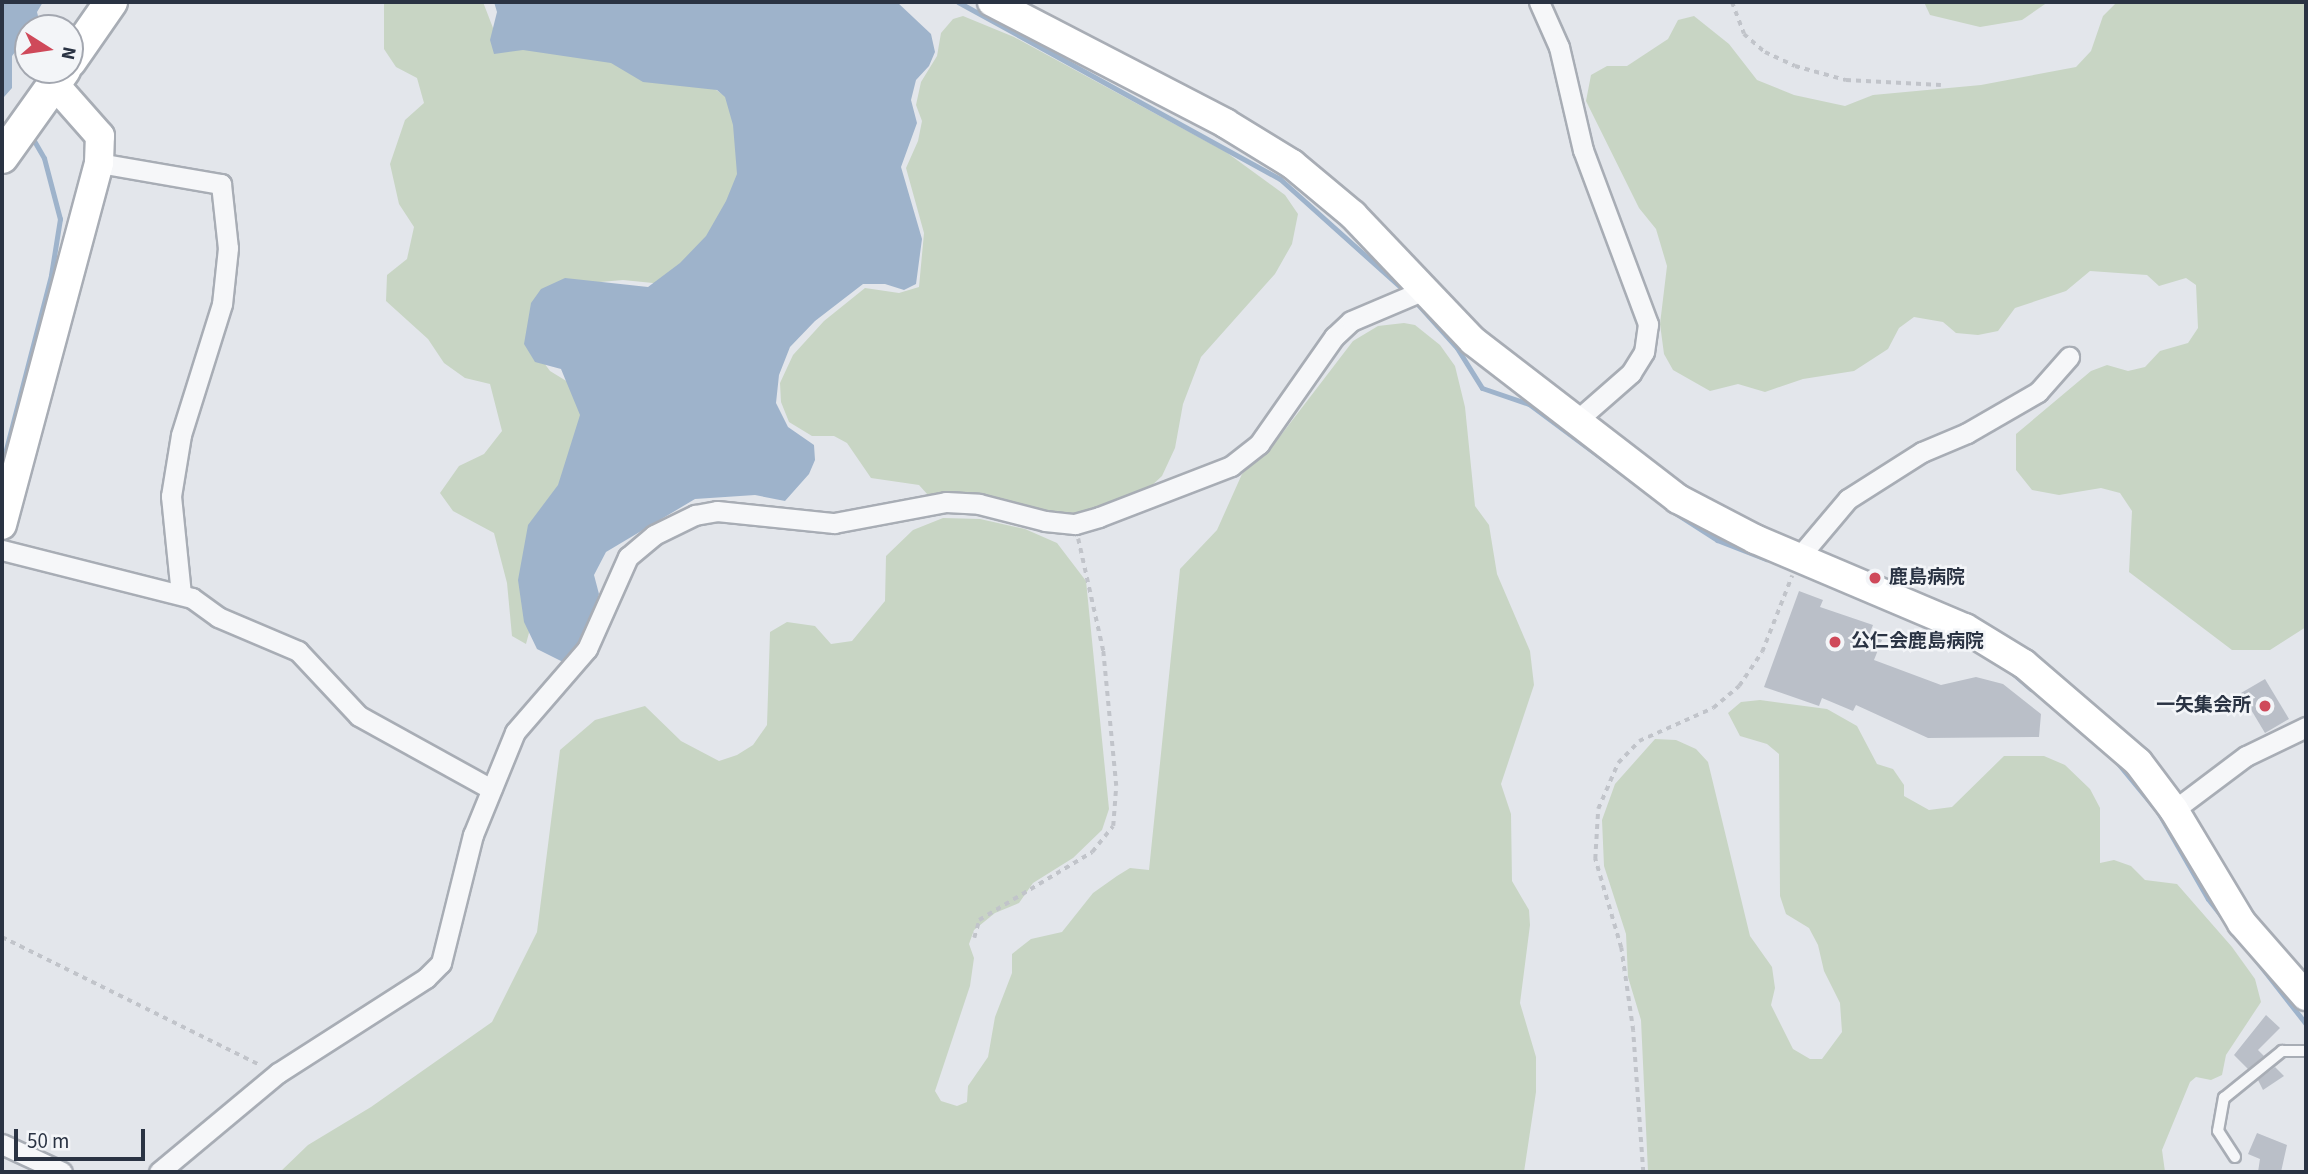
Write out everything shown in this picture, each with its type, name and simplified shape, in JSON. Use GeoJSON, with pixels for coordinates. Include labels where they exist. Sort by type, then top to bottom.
{"type":"FeatureCollection","features":[{"type":"Feature","properties":{"kind":"main road"},"geometry":{"type":"LineString","coordinates":[[84,41],[111,2]]}},
{"type":"Feature","properties":{"kind":"main road"},"geometry":{"type":"LineString","coordinates":[[2,158],[54,84]]}},
{"type":"Feature","properties":{"kind":"street"},"geometry":{"type":"LineString","coordinates":[[992,2],[1225,122],[1292,164],[1353,215],[1415,295],[1575,422],[1678,499],[1796,567],[1998,646],[2102,728],[2137,762],[2174,810],[2242,923],[2306,996]]}},
{"type":"Feature","properties":{"kind":"street"},"geometry":{"type":"LineString","coordinates":[[1539,2],[1559,47],[1583,150],[1648,324],[1644,352],[1631,373],[1575,422]]}},
{"type":"Feature","properties":{"kind":"street"},"geometry":{"type":"LineString","coordinates":[[2,525],[99,163],[100,136],[70,84]]}},
{"type":"Feature","properties":{"kind":"street"},"geometry":{"type":"LineString","coordinates":[[99,163],[221,184],[228,248],[222,304],[181,435],[171,496],[181,594]]}},
{"type":"Feature","properties":{"kind":"street"},"geometry":{"type":"LineString","coordinates":[[159,1172],[278,1073],[426,978],[441,962],[473,835],[514,732],[587,649],[628,557],[671,525],[716,511],[834,523],[946,502],[979,504],[1075,524],[1231,466],[1259,444],[1334,337],[1351,321],[1415,295]]}},
{"type":"Feature","properties":{"kind":"street"},"geometry":{"type":"LineString","coordinates":[[1796,567],[1848,499],[1922,452],[1967,433],[2038,392],[2069,357]]}},
{"type":"Feature","properties":{"kind":"street"},"geometry":{"type":"LineString","coordinates":[[2,550],[181,594],[218,617],[298,651],[359,716],[491,789]]}},
{"type":"Feature","properties":{"kind":"street"},"geometry":{"type":"LineString","coordinates":[[2174,810],[2246,756],[2306,727]]}},
{"type":"Feature","properties":{"kind":"street"},"geometry":{"type":"LineString","coordinates":[[2,1144],[62,1172]]}},
{"type":"Feature","properties":{"kind":"lane"},"geometry":{"type":"LineString","coordinates":[[2235,1157],[2218,1131],[2224,1098],[2282,1051],[2306,1051]]}},
{"type":"Feature","properties":{"kind":"path"},"geometry":{"type":"LineString","coordinates":[[1732,2],[1744,34],[1766,52],[1794,66],[1846,80],[1941,85]]}},
{"type":"Feature","properties":{"kind":"path"},"geometry":{"type":"LineString","coordinates":[[974,939],[979,920],[1092,852],[1113,826],[1116,786],[1103,651],[1075,524]]}},
{"type":"Feature","properties":{"kind":"path"},"geometry":{"type":"LineString","coordinates":[[1643,1172],[1633,1031],[1625,972],[1595,859],[1598,809],[1618,763],[1639,741],[1713,708],[1739,687],[1762,652],[1796,567]]}},
{"type":"Feature","properties":{"kind":"path"},"geometry":{"type":"LineString","coordinates":[[2,937],[278,1073]]}},
{"type":"Feature","properties":{"kind":"green space"},"geometry":{"type":"Polygon","coordinates":[[[384,2],[483,2],[498,41],[701,79],[733,102],[741,183],[723,219],[663,284],[623,280],[577,284],[533,348],[550,371],[581,390],[586,420],[526,644],[512,636],[507,583],[494,533],[453,511],[440,493],[459,466],[484,454],[502,431],[490,384],[465,378],[444,363],[428,339],[386,301],[387,275],[407,259],[414,227],[399,204],[390,164],[405,120],[424,103],[417,78],[396,67],[384,49],[384,2]]]}},
{"type":"Feature","properties":{"kind":"green space"},"geometry":{"type":"Polygon","coordinates":[[[1924,2],[2048,2],[2022,20],[1980,27],[1930,15],[1924,2]]]}},
{"type":"Feature","properties":{"kind":"green space"},"geometry":{"type":"Polygon","coordinates":[[[2117,2],[2306,2],[2306,627],[2270,650],[2232,650],[2129,572],[2132,511],[2120,493],[2101,488],[2059,495],[2032,490],[2016,470],[2016,434],[2091,371],[2107,365],[2128,371],[2145,367],[2160,351],[2188,343],[2198,328],[2196,285],[2186,278],[2159,286],[2147,275],[2090,271],[2066,291],[2015,308],[1998,331],[1978,335],[1956,333],[1943,322],[1914,317],[1899,328],[1888,349],[1854,371],[1803,379],[1765,392],[1738,384],[1710,391],[1673,370],[1664,354],[1660,324],[1667,266],[1656,229],[1639,208],[1586,101],[1591,75],[1607,66],[1627,66],[1668,39],[1678,20],[1694,16],[1729,44],[1757,80],[1794,95],[1845,106],[1873,95],[1981,85],[2076,67],[2091,51],[2103,16],[2117,2]]]}},
{"type":"Feature","properties":{"kind":"green space"},"geometry":{"type":"Polygon","coordinates":[[[963,16],[1014,37],[1226,152],[1285,195],[1298,214],[1292,244],[1275,274],[1201,357],[1183,404],[1175,448],[1162,476],[1149,488],[1082,514],[1060,516],[973,493],[928,495],[919,485],[871,478],[847,443],[834,436],[812,436],[789,422],[781,402],[780,383],[793,355],[824,321],[865,288],[899,293],[919,287],[924,233],[906,168],[918,141],[922,121],[916,105],[921,82],[937,56],[941,33],[953,19],[963,16]]]}},
{"type":"Feature","properties":{"kind":"green space"},"geometry":{"type":"Polygon","coordinates":[[[1404,323],[1415,325],[1440,345],[1455,366],[1465,407],[1475,506],[1489,525],[1497,574],[1530,651],[1534,685],[1501,784],[1511,814],[1512,881],[1529,910],[1530,925],[1520,1003],[1536,1057],[1536,1092],[1524,1172],[280,1172],[308,1145],[371,1107],[492,1022],[537,932],[560,750],[595,720],[645,706],[681,741],[719,761],[737,755],[753,745],[767,725],[770,632],[787,622],[815,626],[831,644],[852,641],[885,601],[886,556],[913,530],[943,518],[980,519],[1025,529],[1057,543],[1086,581],[1109,809],[1102,830],[1073,858],[1033,883],[1019,903],[995,913],[974,930],[969,944],[974,958],[970,986],[935,1091],[941,1101],[957,1106],[967,1102],[968,1086],[988,1057],[995,1017],[1012,973],[1012,954],[1031,939],[1062,932],[1093,893],[1130,868],[1149,870],[1180,569],[1217,530],[1242,474],[1281,435],[1353,341],[1378,326],[1404,323]]]}},
{"type":"Feature","properties":{"kind":"green space"},"geometry":{"type":"Polygon","coordinates":[[[1760,700],[1827,709],[1857,726],[1877,764],[1893,769],[1904,785],[1904,796],[1929,810],[1952,807],[2004,756],[2044,756],[2065,765],[2090,789],[2100,808],[2100,863],[2114,860],[2131,866],[2145,880],[2177,884],[2232,947],[2255,979],[2261,1002],[2226,1055],[2222,1075],[2211,1080],[2196,1077],[2190,1082],[2162,1150],[2165,1172],[1648,1172],[1641,1020],[1628,977],[1626,934],[1604,866],[1602,820],[1615,784],[1655,739],[1676,740],[1696,749],[1708,762],[1750,936],[1772,967],[1775,988],[1771,1005],[1793,1049],[1810,1059],[1822,1059],[1842,1032],[1840,1003],[1824,971],[1818,945],[1809,928],[1786,914],[1780,896],[1779,754],[1767,744],[1740,736],[1728,713],[1741,702],[1760,700]]]}},
{"type":"Feature","properties":{"kind":"water"},"geometry":{"type":"Polygon","coordinates":[[[2,2],[43,2],[38,14],[14,14],[12,88],[4,97],[2,2]]]}},
{"type":"Feature","properties":{"kind":"water"},"geometry":{"type":"Polygon","coordinates":[[[494,2],[897,2],[931,34],[935,52],[929,66],[916,80],[911,100],[917,123],[901,167],[922,239],[916,284],[904,290],[885,284],[863,284],[815,321],[790,347],[779,375],[776,403],[788,427],[814,445],[815,460],[809,474],[785,501],[755,495],[695,499],[606,552],[594,575],[599,594],[591,622],[565,663],[537,649],[524,622],[518,580],[528,525],[558,485],[580,415],[561,369],[535,362],[524,344],[531,303],[541,289],[565,278],[648,287],[680,263],[706,236],[726,201],[737,174],[733,125],[725,97],[717,90],[643,82],[611,63],[523,50],[494,54],[490,40],[497,12],[494,2]]]}},
{"type":"Feature","properties":{"kind":"building"},"geometry":{"type":"Polygon","coordinates":[[[1799,591],[1823,600],[1820,607],[1873,625],[1869,635],[1882,640],[1874,660],[1941,685],[1976,677],[2003,684],[2041,714],[2039,737],[1928,738],[1856,705],[1853,711],[1822,698],[1819,706],[1764,687],[1799,591]]]}},
{"type":"Feature","properties":{"kind":"building","name":"一矢集会所"},"geometry":{"type":"Polygon","coordinates":[[[2265,679],[2289,719],[2265,733],[2241,693],[2265,679]]]}},
{"type":"Feature","properties":{"kind":"building"},"geometry":{"type":"Polygon","coordinates":[[[2266,1015],[2280,1028],[2258,1050],[2264,1056],[2248,1069],[2234,1055],[2266,1015]]]}},
{"type":"Feature","properties":{"kind":"building"},"geometry":{"type":"Polygon","coordinates":[[[2275,1067],[2284,1076],[2263,1090],[2258,1080],[2275,1067]]]}},
{"type":"Feature","properties":{"kind":"building"},"geometry":{"type":"Polygon","coordinates":[[[2257,1133],[2287,1145],[2281,1172],[2258,1172],[2260,1159],[2248,1154],[2257,1133]]]}},
{"type":"Feature","properties":{"kind":"waterway"},"geometry":{"type":"LineString","coordinates":[[958,2],[1280,179],[1407,293]]}},
{"type":"Feature","properties":{"kind":"waterway"},"geometry":{"type":"LineString","coordinates":[[2,465],[51,275],[60,219],[44,158],[32,137]]}},
{"type":"Feature","properties":{"kind":"waterway"},"geometry":{"type":"LineString","coordinates":[[1414,300],[1457,348],[1482,388],[1529,404],[1667,507]]}},
{"type":"Feature","properties":{"kind":"waterway"},"geometry":{"type":"LineString","coordinates":[[1675,513],[1717,540],[1766,559]]}},
{"type":"Feature","properties":{"kind":"waterway"},"geometry":{"type":"LineString","coordinates":[[2009,670],[2031,689]]}},
{"type":"Feature","properties":{"kind":"waterway"},"geometry":{"type":"LineString","coordinates":[[2116,761],[2158,812],[2208,899],[2306,1024]]}},
{"type":"Feature","properties":{"kind":"place","name":"鹿島病院"},"geometry":{"type":"Point","coordinates":[1875,578]}},
{"type":"Feature","properties":{"kind":"place","name":"公仁会鹿島病院"},"geometry":{"type":"Point","coordinates":[1835,642]}},
{"type":"Feature","properties":{"kind":"place","name":"一矢集会所"},"geometry":{"type":"Point","coordinates":[2265,706]}}]}
